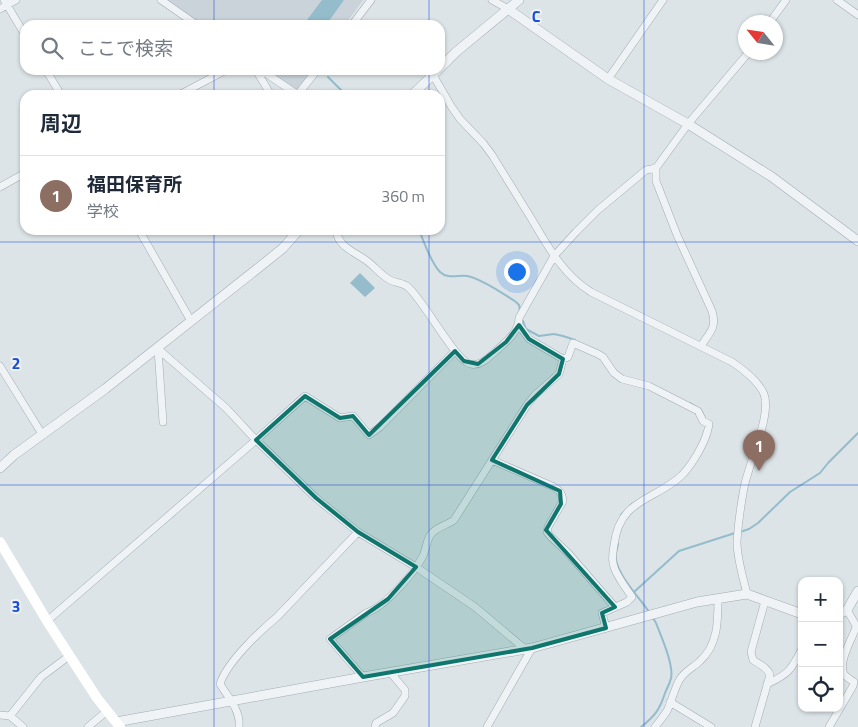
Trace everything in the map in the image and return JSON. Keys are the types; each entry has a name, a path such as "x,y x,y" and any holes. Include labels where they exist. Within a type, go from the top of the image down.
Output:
{"main road":[{"path":"0,542 47,621 97,698 118,725"}],"street":[{"path":"0,9 6,3 16,0"},
{"path":"161,0 190,20"},
{"path":"356,20 371,0"},
{"path":"492,0 508,9 608,80 688,124 772,177 858,241"},
{"path":"445,63 519,0"},
{"path":"608,80 663,0"},
{"path":"775,15 786,0"},
{"path":"837,0 858,15"},
{"path":"6,3 20,27"},
{"path":"701,346 713,327 715,320 677,235 656,181 656,168 688,124 741,60"},
{"path":"49,75 57,90"},
{"path":"188,90 217,75"},
{"path":"259,75 268,90"},
{"path":"268,75 291,90"},
{"path":"302,90 313,75"},
{"path":"417,90 433,75"},
{"path":"439,75 445,90"},
{"path":"445,91 451,106 492,155 554,256 574,279 583,287 701,346 744,370 764,394 766,405 762,430 747,476 737,541 738,556 746,594"},
{"path":"337,235 338,239 347,248 367,261 392,282 404,284 409,288 464,361 471,365 478,364 486,360 506,342 519,325 520,318 554,256 598,210 646,170 656,168"},
{"path":"0,187 20,177"},
{"path":"142,235 191,322"},
{"path":"0,468 14,455 106,389 191,322 283,248 295,235"},
{"path":"519,325 529,338 564,358"},
{"path":"363,677 330,639 388,599 416,568 426,548 429,535 436,529 454,520 527,405 535,395 559,374 564,358 568,357 573,343 598,354 622,379 649,386 698,411 703,421 709,424 706,437 687,470 672,484 630,509 623,516 615,535 612,560 614,568 632,597 627,602 602,613 606,628"},
{"path":"158,348 164,422"},
{"path":"158,348 226,408 316,498 358,532 475,607 529,649"},
{"path":"47,621 305,396 340,418 353,416 370,435 455,351"},
{"path":"0,366 42,434"},
{"path":"492,460 560,491 562,501 547,532 615,607"},
{"path":"239,727 238,714 220,684 222,678 241,652 266,626 278,617 358,532"},
{"path":"829,727 856,683 844,674 843,658 856,626 843,612 858,591"},
{"path":"118,725 231,701 529,649 697,602 746,594 798,613"},
{"path":"655,727 667,710 680,678 708,652 718,624 718,599"},
{"path":"756,727 770,675 769,672 753,660 751,652 765,601"},
{"path":"487,727 529,649"},
{"path":"23,727 3,716 41,677 70,656"},
{"path":"767,684 787,674 798,656"},
{"path":"375,727 376,723 393,713 405,696 404,690 390,672"},
{"path":"670,702 711,727"},
{"path":"88,727 107,711"}],"highlighted area":[{"path":"519,325 529,339 563,359 559,374 527,405 492,460 560,491 561,504 546,530 615,607 602,613 606,628 532,648 363,677 330,639 388,599 416,567 358,532 316,498 256,440 305,396 340,418 353,416 369,435 455,351 464,361 478,364 506,342"}],"shaded area":[{"path":"166,0 363,0 349,20 195,20"},
{"path":"272,75 308,75 298,89 293,90"}],"water":[{"path":"322,0 344,0 330,20 307,20"},
{"path":"360,273 375,288 365,297 350,283"}],"waterway":[{"path":"328,77 341,90"},
{"path":"421,235 431,258 440,272 449,276 472,277 485,283 516,302 519,305 520,311"},
{"path":"523,321 526,329 539,336 554,334 575,340"},
{"path":"690,403 701,410 706,421"},
{"path":"740,532 758,523 790,492 820,473 858,433"},
{"path":"621,517 632,504"},
{"path":"634,592 679,551 735,533"},
{"path":"618,544 616,560 621,573 649,612"},
{"path":"641,727 659,708 671,678 669,658 653,618"}],"place":[{"name":"福田保育所","path":"759,471"}]}
